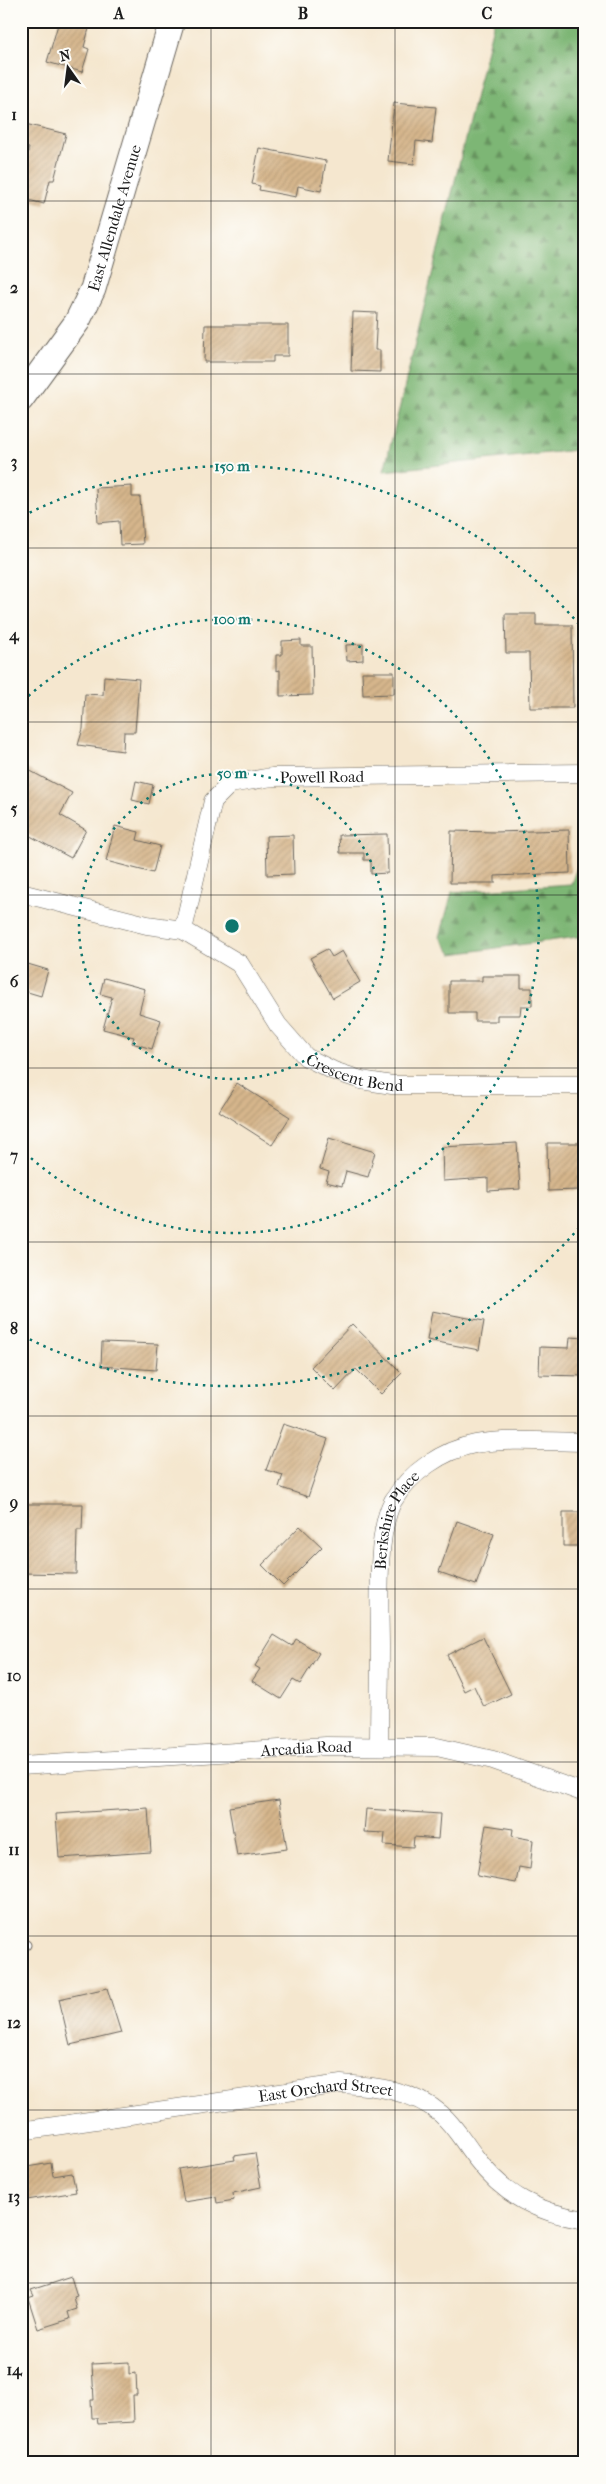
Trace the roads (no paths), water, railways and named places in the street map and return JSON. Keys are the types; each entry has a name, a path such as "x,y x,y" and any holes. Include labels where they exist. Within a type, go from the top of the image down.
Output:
{"main road":[{"name":"East Allendale Avenue","path":"21,399 77,322 92,290 172,21"}],"street":[{"name":"Powell Road","path":"183,930 213,801 230,784 272,777 585,773"},
{"path":"21,894 147,925 183,930"},
{"name":"Crescent Bend","path":"183,930 240,964 278,1025 306,1057 334,1071 361,1080 392,1085 585,1085"},
{"name":"Berkshire Place","path":"379,1746 382,1559 384,1526 393,1502 408,1482 429,1463 468,1446 498,1442 585,1442"},
{"name":"Arcadia Road","path":"21,1766 326,1746 437,1747 483,1758 585,1793"},
{"name":"East Orchard Street","path":"21,2131 341,2084 379,2086 410,2096 440,2113 461,2135 475,2158 498,2185 520,2200 547,2212 585,2220"}]}
